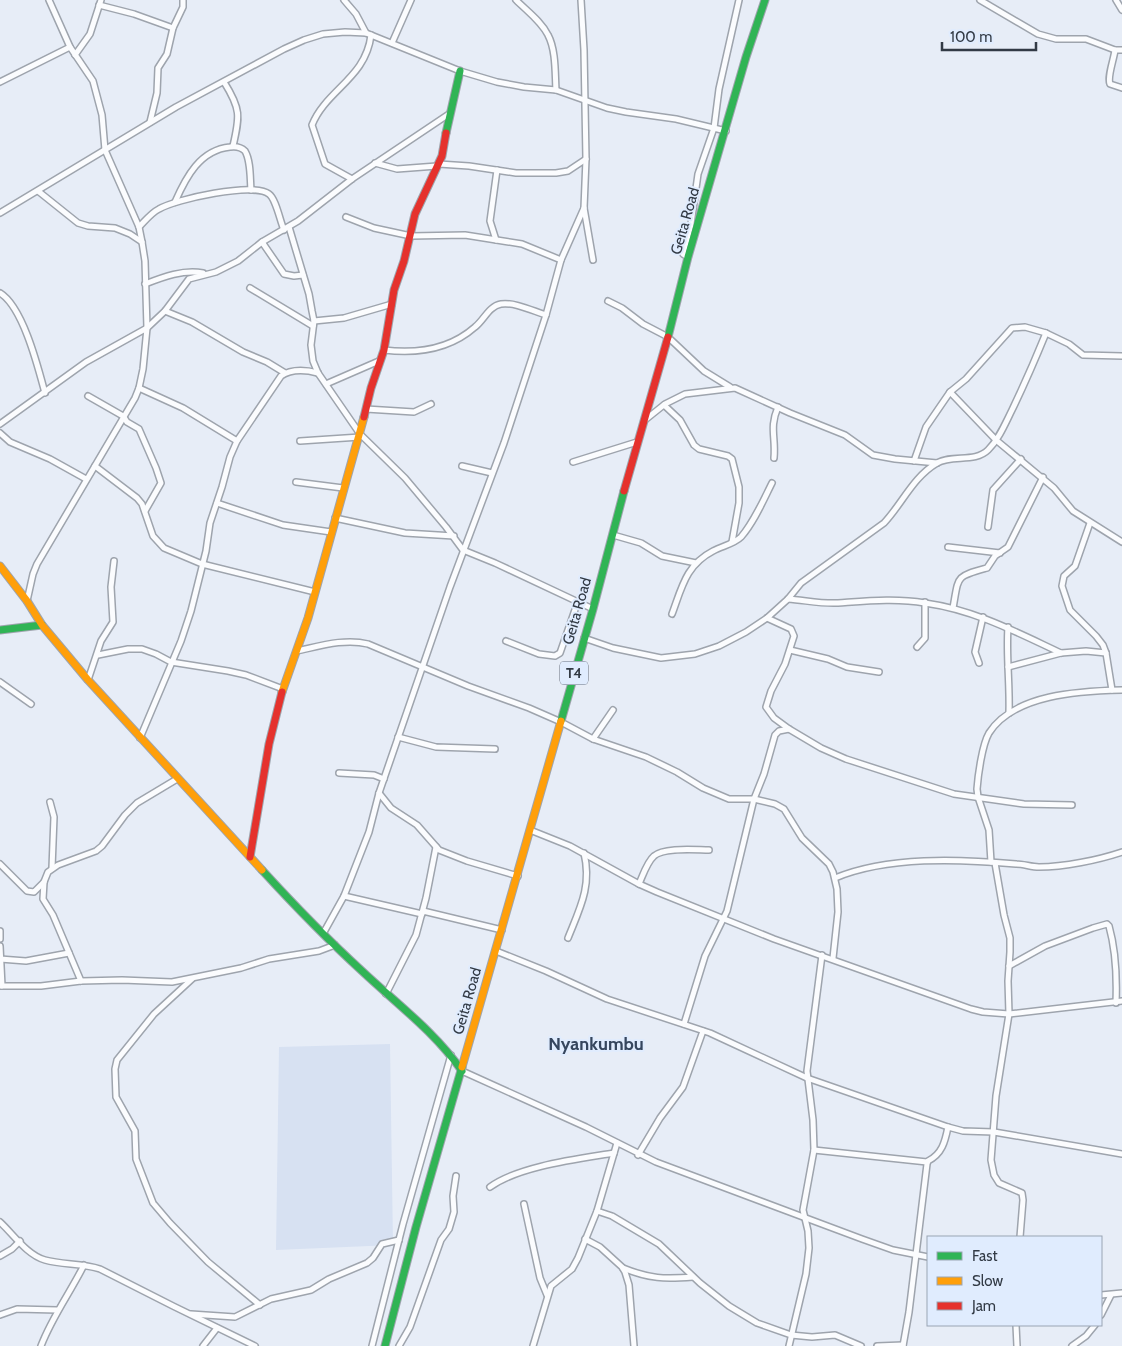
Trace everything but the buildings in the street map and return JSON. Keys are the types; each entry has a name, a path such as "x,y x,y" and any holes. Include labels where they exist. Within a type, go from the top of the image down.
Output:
{"main road":[{"name":"Geita Road","path":"385,1346 418,1218 462,1071 593,609 642,422 668,337 688,257 746,58 765,0"},
{"path":"250,857 269,744 283,689 315,592 343,488 360,436 379,361 384,350 396,282 404,261 419,202 443,151 449,114 460,70"},
{"path":"0,566 27,601 42,625 88,680 177,779 275,884 386,994 451,1055 462,1071"},
{"path":"0,630 42,625"}],"street":[{"path":"27,601 37,564 139,388 147,328 144,284 145,261 139,227 105,150 104,130 93,81 70,47 49,0"},
{"path":"150,122 155,104 158,68 167,54 173,28 182,11 183,0"},
{"path":"344,0 369,34 370,44 363,62 321,110 312,125 325,164 352,179"},
{"path":"392,43 411,0"},
{"path":"516,0 543,27 549,36 552,47 556,90"},
{"path":"581,0 586,159 584,208 593,260"},
{"path":"688,257 683,254 698,174 703,154 714,128 715,109 739,0"},
{"path":"980,0 1038,34 1056,39 1086,38 1115,50 1122,50"},
{"path":"1116,0 1122,10"},
{"path":"75,55 90,34 100,3 173,28"},
{"path":"0,213 150,122 284,49 323,34 345,32 369,34 460,70 509,84 556,90 626,112 676,119 726,131"},
{"path":"0,82 70,47"},
{"path":"1115,50 1113,66 1108,81 1122,88"},
{"path":"224,82 238,110 238,121 233,146"},
{"path":"0,424 100,353 147,328 165,311 189,278 216,272 228,267 262,242 286,228 374,163 449,114"},
{"path":"175,202 188,176 200,160 217,150 233,146 243,150 247,157 251,190"},
{"path":"374,163 396,169 438,165 533,174 568,172 586,159"},
{"path":"496,240 490,221 497,170"},
{"path":"139,227 159,209 175,202 212,193 251,190 269,194 274,200 286,228 309,294 314,324 311,345 313,361 318,373 360,436 405,478 454,536 463,550 593,609"},
{"path":"38,191 78,223 88,226 115,228 130,234 142,242"},
{"path":"324,932 344,896 369,832 379,793 398,737 463,550 492,474 546,315 560,260 584,208"},
{"path":"346,217 374,228 411,236 465,235 522,244 560,260"},
{"path":"262,242 284,274 303,275"},
{"path":"144,284 178,274 198,272 206,274"},
{"path":"250,288 314,324 344,318 392,304"},
{"path":"0,293 10,303 25,331 46,392"},
{"path":"608,301 622,308 643,324 668,337 704,371 730,387 845,436 873,455 937,463 983,454 996,440 1030,373 1046,333"},
{"path":"384,350 412,352 442,346 470,331 493,307 499,304 523,308 546,315"},
{"path":"165,311 192,322 243,352 267,362 285,373"},
{"path":"914,461 926,427 950,392 974,371 1012,328 1025,327 1046,333 1069,344 1083,355 1122,356"},
{"path":"326,384 379,361"},
{"path":"140,738 191,611 210,524 230,457 237,441 265,397 278,379 285,373 301,371 318,373"},
{"path":"642,422 664,405 685,394 730,387"},
{"path":"139,388 183,408 237,441"},
{"path":"950,392 996,440 1043,477 1073,511 1122,542"},
{"path":"88,396 124,416 127,422 136,427 143,436 160,481 160,486 145,511"},
{"path":"366,409 414,412 432,404"},
{"path":"664,405 680,420 694,445 705,451 728,456 732,460 739,487 737,518 732,542"},
{"path":"774,458 775,443 772,424 778,408"},
{"path":"0,433 10,442 50,459 86,479"},
{"path":"300,441 360,436"},
{"path":"573,462 637,442"},
{"path":"988,526 994,490 1021,459"},
{"path":"584,638 613,648 650,657 678,657 705,652 719,646 746,632 767,618 788,599 801,583 884,523 894,513 917,480 937,463"},
{"path":"95,466 137,498 142,504 154,536 159,544 169,550 202,564 315,592"},
{"path":"462,466 492,474"},
{"path":"953,608 960,579 963,575 987,568 995,556 1008,547 1043,477"},
{"path":"296,482 343,488"},
{"path":"672,614 687,574 696,563 708,554 738,539 746,530 772,483"},
{"path":"217,503 283,525 331,532"},
{"path":"335,518 405,533 454,536"},
{"path":"1090,523 1075,566 1064,576 1062,586 1070,610 1096,636 1106,653 1112,690"},
{"path":"613,535 641,543 662,556 696,563"},
{"path":"948,547 1000,553"},
{"path":"88,680 104,636 113,622 111,587 114,561"},
{"path":"788,599 836,603 864,600 925,602 953,608 1008,627 1061,653"},
{"path":"506,641 539,654 555,656 560,653 578,601"},
{"path":"917,647 925,638 925,602"},
{"path":"767,618 791,629 794,636 790,650 770,691 766,707 774,718 806,741 846,759 954,794 1024,804 1072,805"},
{"path":"979,663 975,652 983,618"},
{"path":"1008,627 1010,713"},
{"path":"297,651 346,641 358,641 561,722 594,738 646,757 677,772 702,788 730,798 754,799 775,804 784,809 802,838 829,864 835,878 838,912 833,958"},
{"path":"98,655 128,649 142,649 171,662 228,671 283,689"},
{"path":"790,650 828,659 847,667 879,672"},
{"path":"1008,667 1061,653 1086,651 1106,653"},
{"path":"0,683 30,704"},
{"path":"1020,1236 1022,1196 1020,1191 1002,1185 994,1175 990,1149 994,1132 996,1096 1008,1014 1010,938 993,862 989,830 978,797 978,776 988,734 1010,713 1026,705 1059,695 1076,692 1122,690"},
{"path":"594,738 614,710"},
{"path":"684,1024 705,956 724,918 734,886 754,799 764,774 775,734 789,729"},
{"path":"398,737 436,747 495,748"},
{"path":"339,773 374,775 384,779"},
{"path":"81,981 53,915 43,899 44,882 48,872 52,868 96,851 137,803 177,779"},
{"path":"379,793 391,808 416,825 436,847 456,858 518,876"},
{"path":"50,802 54,817 52,868"},
{"path":"530,830 584,853 639,884 774,938 971,1009 1008,1014 1122,1001"},
{"path":"386,994 412,943 422,912 436,847"},
{"path":"639,884 650,860 656,854 672,851 709,850"},
{"path":"835,878 857,869 917,862 993,862 1038,867 1085,861 1122,852"},
{"path":"568,938 585,894 587,869 584,853"},
{"path":"0,864 27,891 34,892 44,882"},
{"path":"344,896 502,930"},
{"path":"1009,966 1045,946 1107,924 1110,926 1116,961 1116,1003"},
{"path":"0,930 0,939"},
{"path":"0,946 1,986 40,986 81,981 132,980 172,982 240,968 269,959 319,951 336,945"},
{"path":"496,950 607,999 703,1031 807,1078 948,1127 963,1131 994,1132 1122,1154"},
{"path":"0,959 26,961 69,953"},
{"path":"789,1346 806,1270 809,1236 804,1203 814,1150 813,1120 807,1078 807,1058 822,955"},
{"path":"192,979 154,1014 117,1060 115,1069 116,1097 135,1131 136,1158 145,1184 158,1210 208,1262 260,1305"},
{"path":"638,1155 660,1118 683,1087 703,1031"},
{"path":"372,1346 399,1240 451,1055"},
{"path":"462,1071 586,1127 638,1155 862,1240 927,1257"},
{"path":"814,1150 927,1162 936,1156 942,1148 948,1127"},
{"path":"533,1346 551,1286 567,1274 575,1264 586,1239 597,1211 617,1143"},
{"path":"490,1187 501,1179 518,1173 614,1153"},
{"path":"877,1346 903,1346 927,1162"},
{"path":"400,1346 410,1327 441,1240 449,1228 454,1212 453,1196 456,1176"},
{"path":"524,1204 540,1278 547,1296"},
{"path":"597,1211 612,1216 660,1244 693,1277 729,1306 757,1323 791,1335 812,1337 831,1335 861,1346"},
{"path":"0,1222 28,1250 44,1260 100,1269 255,1346"},
{"path":"586,1239 600,1247 622,1267 640,1275 654,1278 693,1277"},
{"path":"189,1314 235,1317 278,1297 319,1286 329,1279 367,1263 373,1258 382,1244 399,1240"},
{"path":"0,1256 12,1249 20,1241"},
{"path":"41,1346 57,1310 84,1265"},
{"path":"622,1267 629,1285 634,1346"},
{"path":"1102,1296 1122,1293"},
{"path":"1102,1313 1111,1295"},
{"path":"0,1315 17,1309 57,1310"},
{"path":"1016,1326 1016,1346"},
{"path":"1072,1346 1086,1336 1094,1326"},
{"path":"202,1346 217,1328"}],"shaded area":[{"path":"390,1044 393,1245 276,1250 279,1047"}],"traffic: fast":[{"path":"668,337 688,257 746,57 765,0"},
{"path":"446,133 460,71"},
{"path":"561,721 624,491"},
{"path":"0,630 42,625"},
{"path":"262,870 336,947 440,1043 462,1071"},
{"path":"385,1346 416,1227 462,1067"}],"traffic: slow":[{"path":"282,692 308,618 364,417"},
{"path":"0,566 27,601 42,625 88,680 262,870"},
{"path":"462,1067 561,721"}],"traffic: jam":[{"path":"364,417 371,388 384,350 394,290 404,261 415,214 442,156 446,133"},
{"path":"624,491 668,337"},
{"path":"250,857 269,744 282,692"}],"district":[{"name":"Nyankumbu","path":"596,1044"}]}
